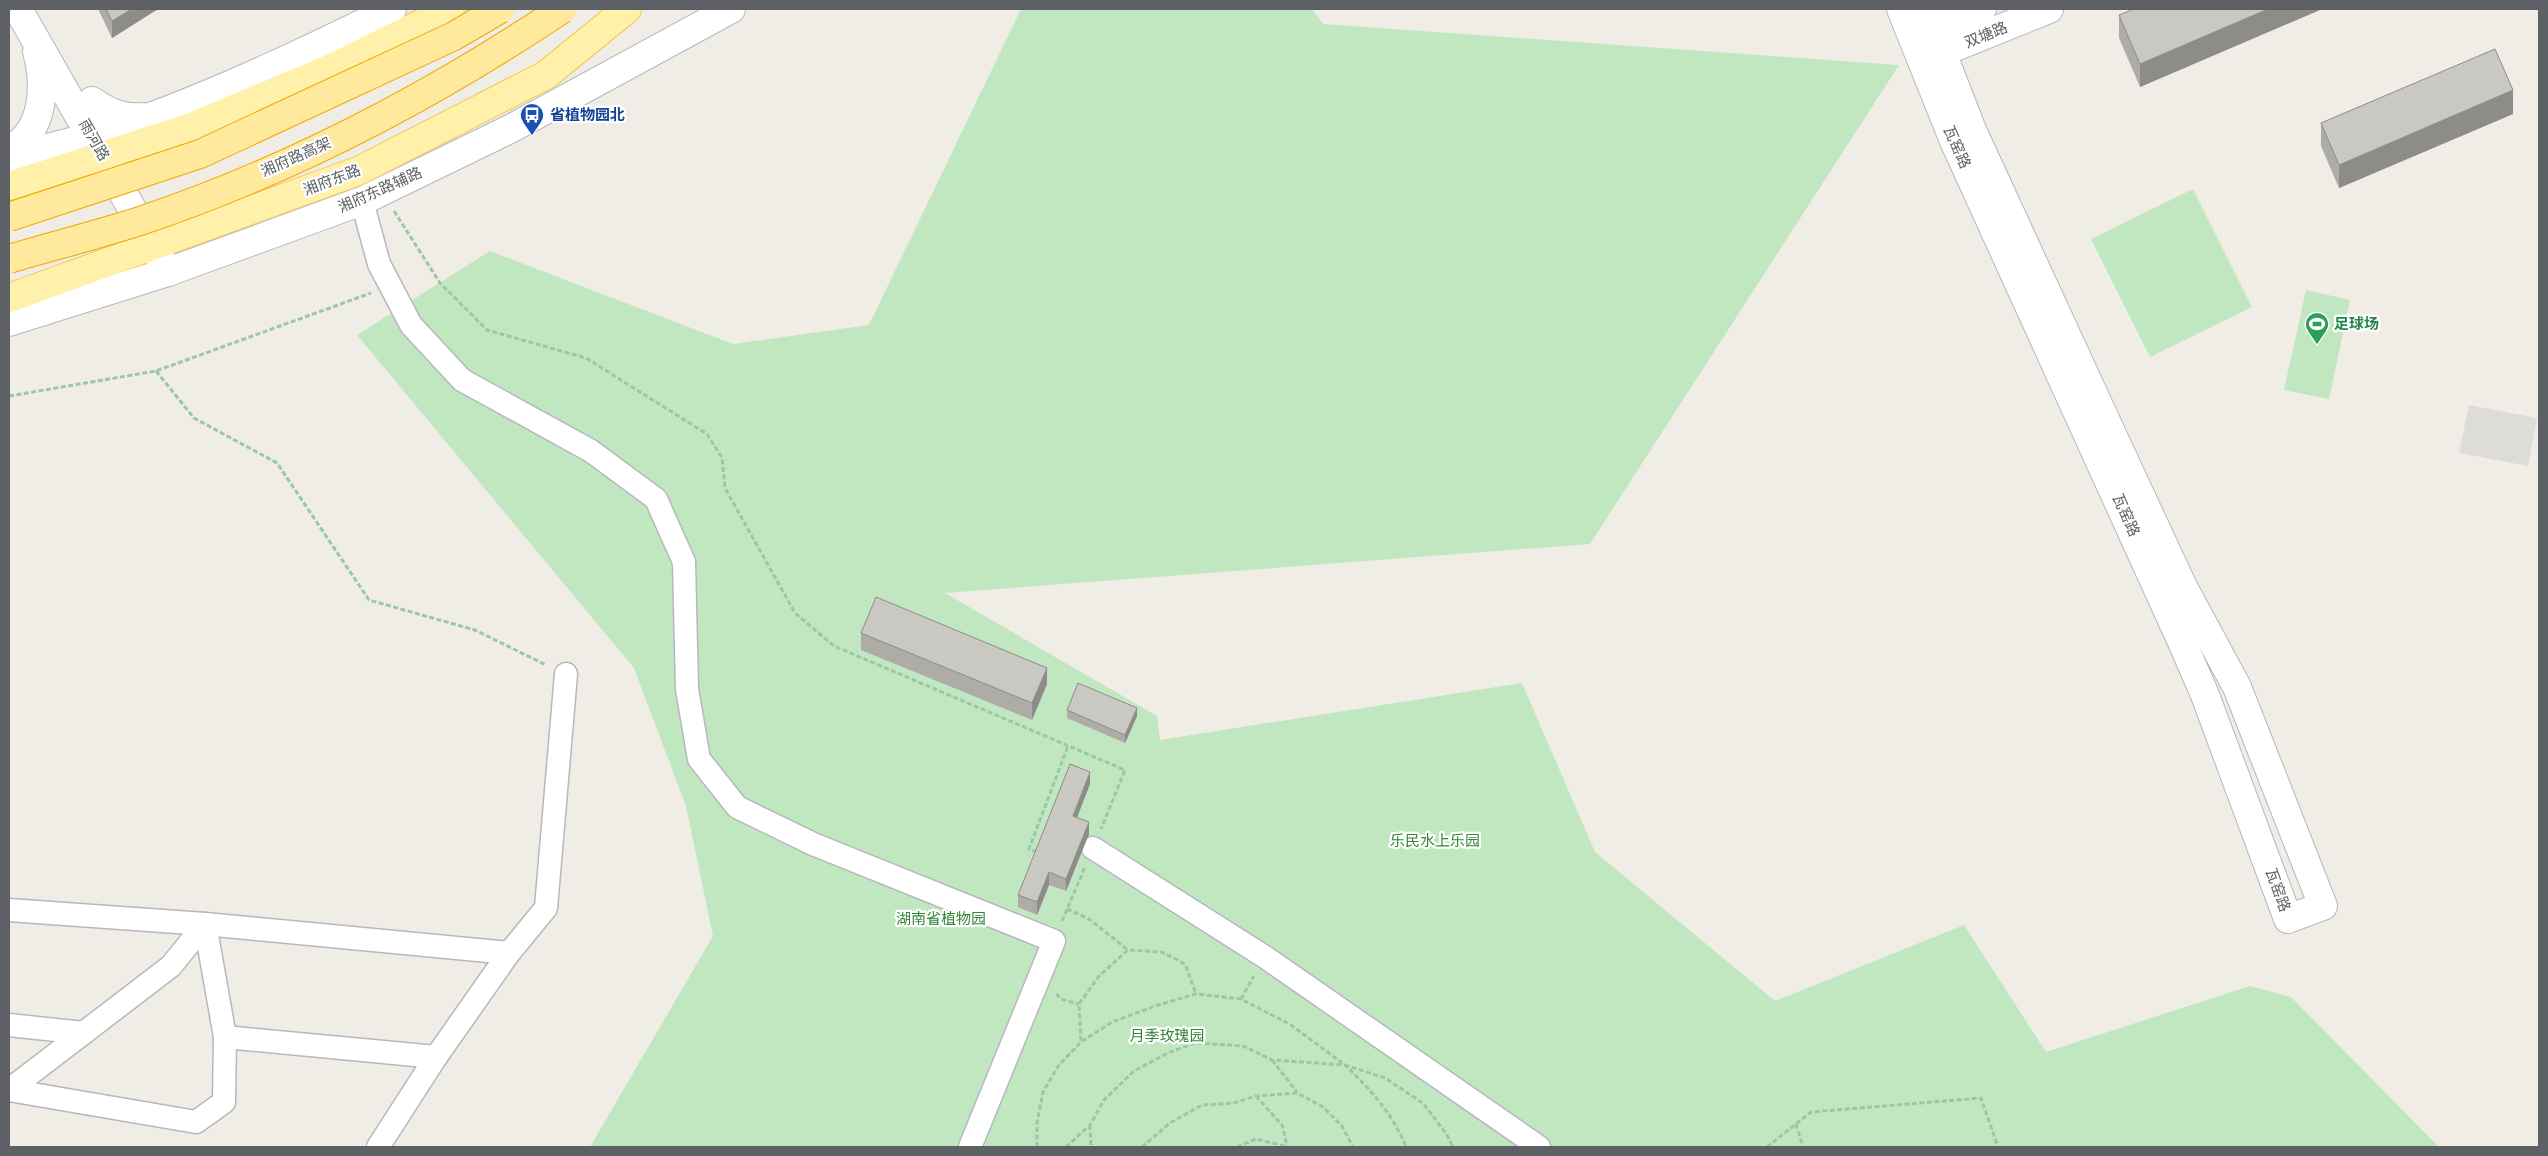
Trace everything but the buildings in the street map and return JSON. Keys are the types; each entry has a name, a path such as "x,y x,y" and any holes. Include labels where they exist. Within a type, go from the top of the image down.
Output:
{"highway":[{"path":"9,218 200,154 454,36 500,9"},
{"name":"湘府路高架","path":"9,259 140,220 242,182 346,135 512,42 562,9"}],"main road":[{"path":"9,186 106,144 152,116 229,85 392,9"},
{"path":"9,158 106,144 191,127 334,67 451,9"},
{"name":"湘府东路","path":"9,298 358,171 546,75 627,9"},
{"name":"湘府东路辅路","path":"9,322 177,269 372,196 512,128 731,9"},
{"name":"瓦窑路","path":"1901,9 1927,37 1972,130 2183,587 2237,687 2323,906 2288,919 2205,695 2166,602 1954,141 1927,37"},
{"name":"双塘路","path":"1927,37 1982,9"},
{"name":"双塘路","path":"1927,37 2049,9"},
{"path":"9,150 24,139 33,127 40,107 41,72 29,15"},
{"name":"雨河路","path":"29,15 106,144 177,269"},
{"name":"雨河路","path":"29,15 92,101 106,144"},
{"path":"92,101 111,113 124,117 152,116"}],"street":[{"path":"372,196 379,264 411,325 462,380 591,451 656,499 684,562 687,689 699,759 737,807 813,844 1054,941 970,1147"},
{"path":"378,1147 436,1057 509,953 546,908 566,674"},
{"path":"1093,848 1265,957 1539,1147"},
{"path":"9,910 205,924 509,953"},
{"path":"9,1090 171,966 205,924"},
{"path":"9,1090 196,1122 224,1102 225,1037 205,924"},
{"path":"9,1024 84,1033"},
{"path":"225,1037 436,1057"}],"path":[{"path":"372,196 440,283 487,330 586,358 706,434 722,458 724,488 795,613 834,646 1125,770 1054,941"},
{"path":"9,396 156,372 390,286"},
{"path":"156,372 194,418 278,463 369,600 475,630 566,674"},
{"path":"1038,852 1028,849 1068,746"},
{"path":"1074,866 1084,870"},
{"path":"1067,909 1089,919 1128,950 1162,952 1185,964 1196,994"},
{"path":"1081,1042 1079,1004 1099,976 1128,950"},
{"path":"1241,999 1265,957"},
{"path":"1037,1147 1037,1123 1043,1092 1059,1065 1081,1042 1112,1022 1158,1005 1196,994 1241,999 1291,1025 1345,1065 1373,1092 1398,1128 1406,1147"},
{"path":"1066,1147 1090,1125 1104,1100 1134,1072 1168,1053 1195,1043 1243,1046 1272,1060 1345,1065 1385,1078 1422,1103 1447,1134 1453,1147"},
{"path":"1272,1060 1297,1093 1324,1107 1342,1126 1353,1147"},
{"path":"1142,1147 1170,1123 1202,1105 1234,1103 1256,1096 1297,1093"},
{"path":"1237,1147 1256,1139 1288,1146 1282,1125 1256,1096"},
{"path":"1767,1147 1811,1112 1981,1098 1998,1147"},
{"path":"1796,1124 1803,1147"},
{"path":"1090,1125 1091,1147"}],"shaded area":[{"path":"2469,405 2537,418 2528,466 2459,453"}],"green space":[{"path":"1021,9 1312,9 1323,24 1899,65 1590,544 945,593 1157,716 1160,740 1522,683 1595,852 1775,1001 1964,925 2046,1052 2250,986 2291,997 2439,1147 590,1147 713,936 686,806 634,668 357,335 490,251 733,344 869,325"},
{"path":"2193,189 2252,307 2150,357 2091,239"},
{"name":"足球场","path":"2306,290 2350,300 2329,399 2284,390"}],"place":[{"name":"省植物园北","path":"532,136"},
{"name":"足球场","path":"2317,345"}],"park label":[{"name":"乐民水上乐园","path":"1435,841"},
{"name":"湖南省植物园","path":"941,919"},
{"name":"月季玫瑰园","path":"1167,1036"}]}
